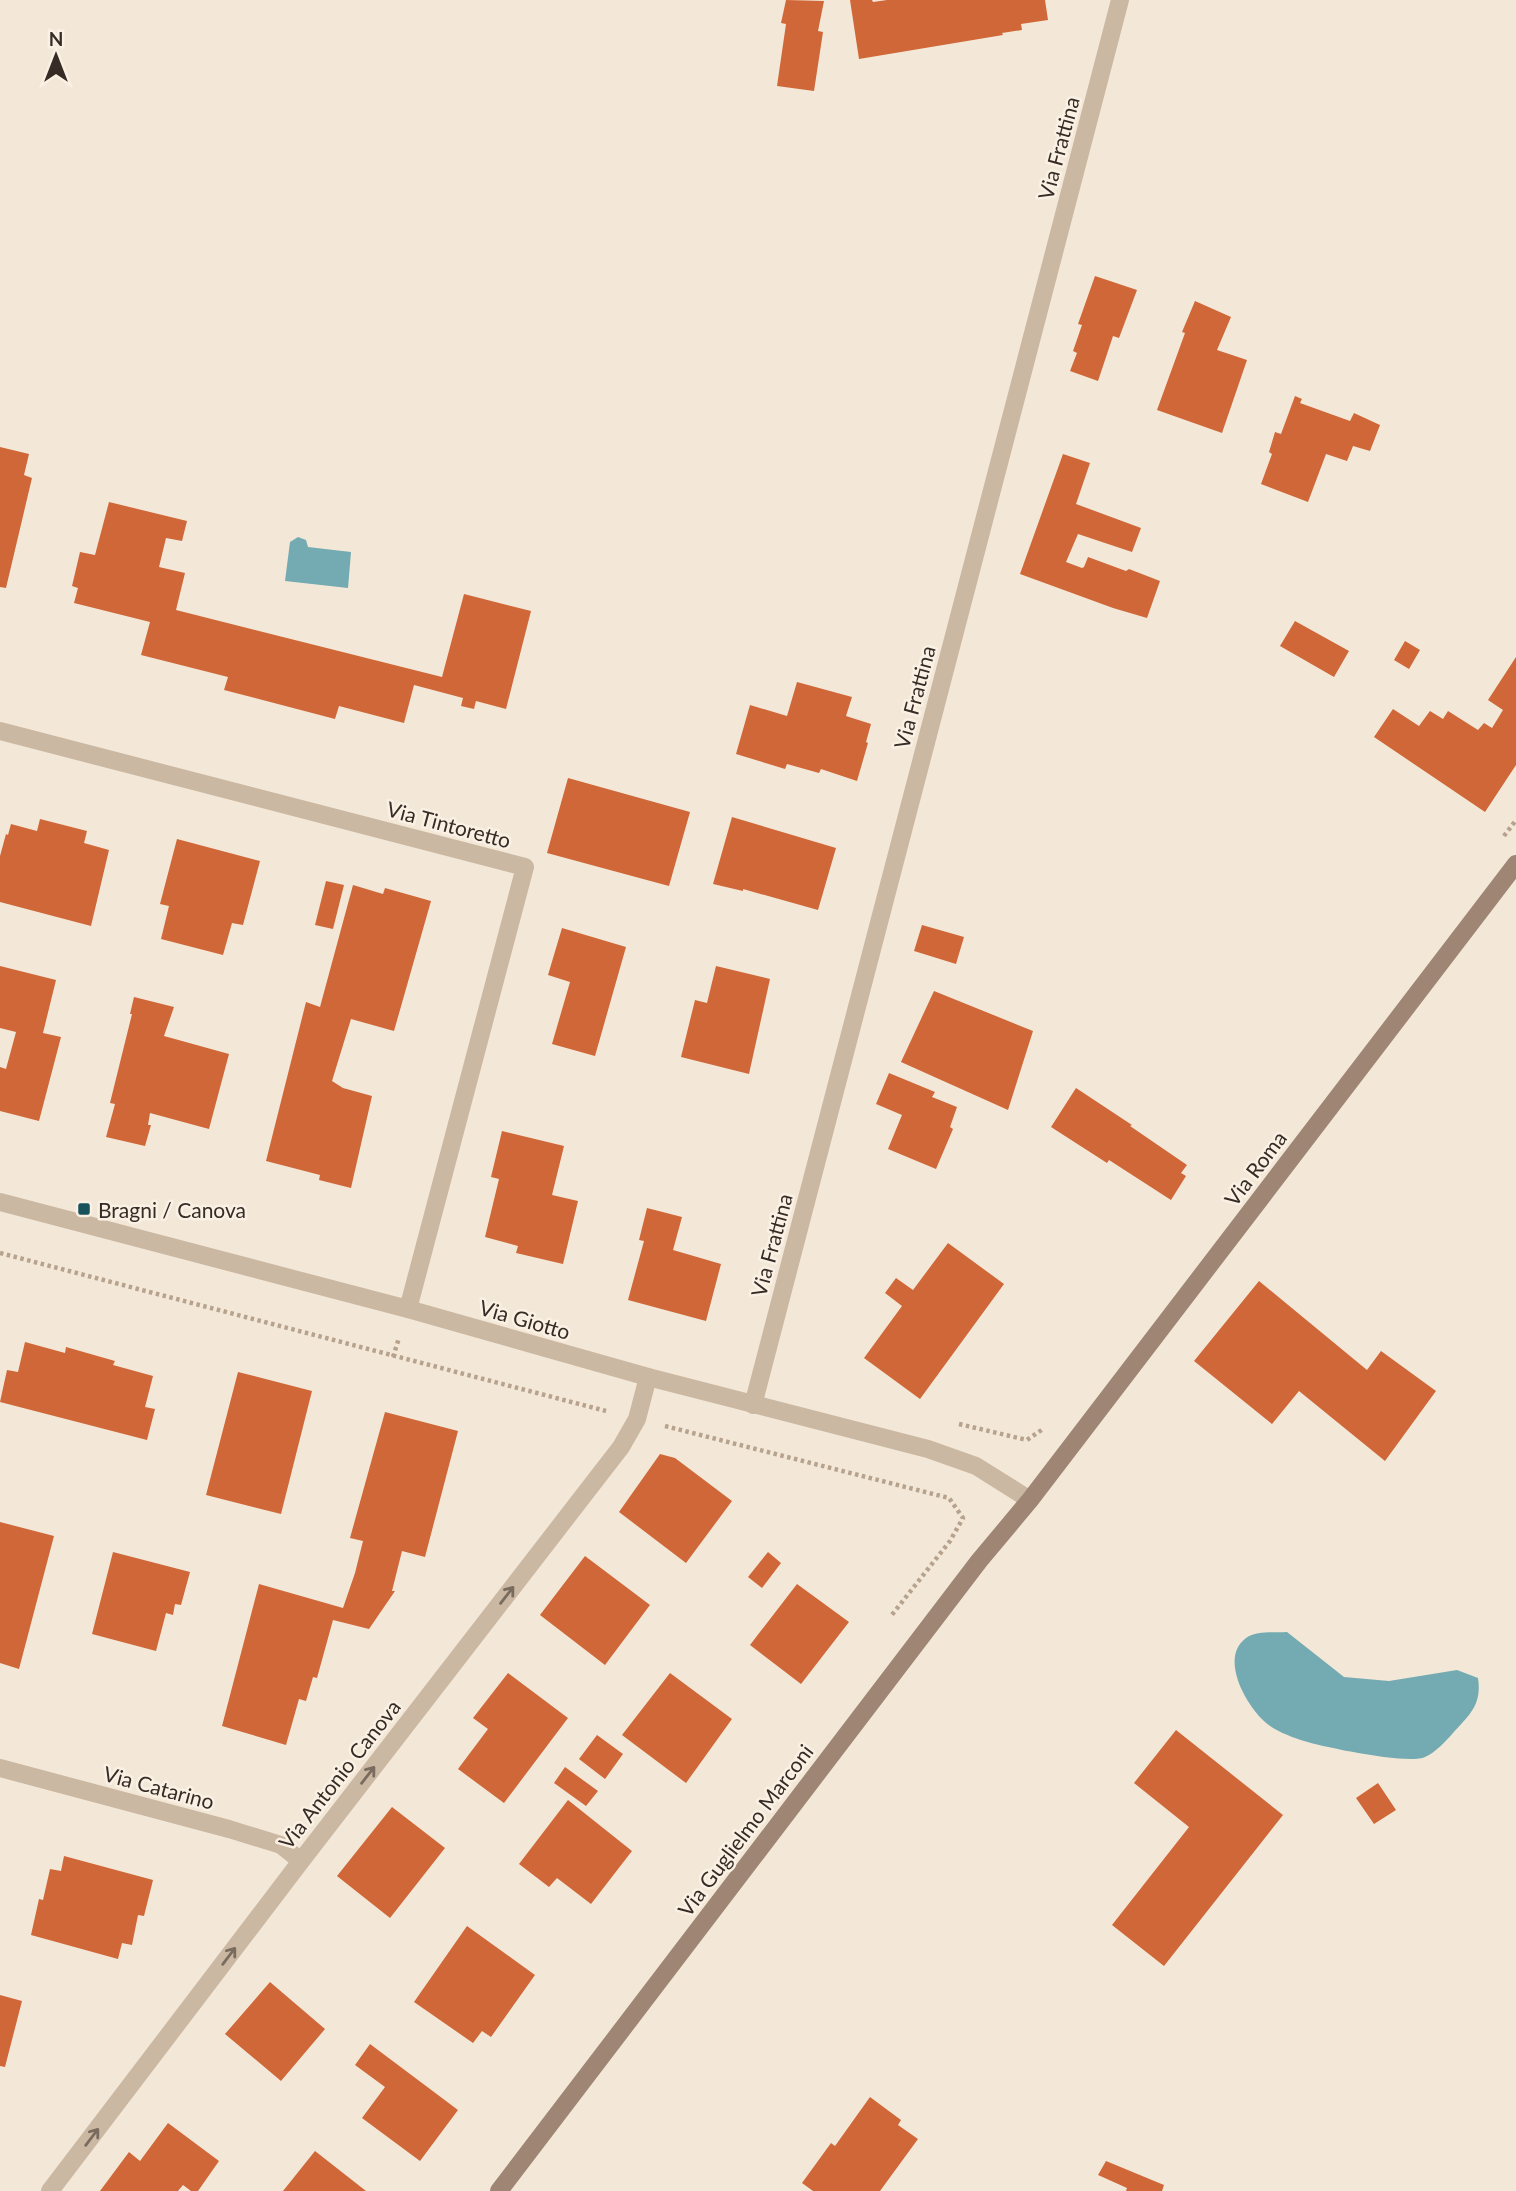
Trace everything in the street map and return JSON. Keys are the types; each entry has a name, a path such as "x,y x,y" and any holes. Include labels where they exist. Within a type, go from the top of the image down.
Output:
{"main road":[{"name":"Via Roma","path":"1030,1500 1516,864"},
{"name":"Via Guglielmo Marconi","path":"499,2191 979,1561 1030,1500"}],"street":[{"name":"Via Frattina","path":"753,1405 1120,0"},
{"name":"Via Tintoretto","path":"0,731 524,867 408,1309"},
{"name":"Via Giotto","path":"0,1202 408,1309 753,1405 928,1449 976,1466 1030,1500"},
{"name":"Via Antonio Canova","path":"50,2191 621,1447 637,1419 648,1377"},
{"name":"Via Catarino","path":"0,1768 281,1845 301,1861"}],"path":[{"path":"0,1253 597,1408"},
{"path":"946,1421 1018,1438"},
{"path":"672,1427 949,1498 963,1518 950,1541 891,1616"}],"water":[{"path":"298,537 306,540 308,547 351,552 348,588 285,581 290,542"},
{"path":"1287,1632 1344,1677 1389,1681 1457,1670 1478,1678 1476,1702 1469,1714 1440,1746 1425,1757 1416,1759 1366,1754 1294,1738 1265,1722 1250,1705 1235,1669 1238,1647 1250,1635"}],"building":[{"path":"786,0 824,1 818,31 823,32 814,91 777,86 786,24 781,23"},
{"path":"850,0 1045,0 1048,20 1021,24 1022,30 1002,33 1003,35 859,59"},
{"path":"1095,276 1137,290 1119,338 1113,336 1098,381 1070,371 1077,353 1073,351 1082,325 1078,324"},
{"path":"1195,301 1231,317 1217,350 1247,360 1222,433 1157,410"},
{"path":"1295,396 1302,399 1300,403 1350,421 1354,413 1380,425 1370,451 1353,446 1347,461 1326,454 1308,502 1261,484 1272,454 1269,452 1275,432 1281,434"},
{"path":"0,447 29,454 24,475 32,478 6,588 0,587"},
{"path":"1063,454 1090,463 1076,504 1141,528 1132,552 1078,534 1066,562 1082,568 1088,557 1160,581 1147,618 1020,574"},
{"path":"109,502 187,521 182,541 166,538 159,567 185,573 176,610 442,677 464,594 531,611 506,709 476,701 474,709 461,706 463,698 414,685 404,723 339,706 335,719 224,690 228,677 141,655 150,622 74,603 78,588 72,586 80,552 95,555"},
{"path":"1295,621 1349,651 1334,677 1280,646"},
{"path":"1405,641 1420,650 1409,669 1394,660"},
{"path":"1516,657 1516,765 1485,812 1374,737 1393,709 1419,726 1430,711 1443,719 1448,711 1478,730 1484,723 1492,728 1503,710 1488,700"},
{"path":"797,682 852,697 846,716 871,724 857,781 821,769 819,773 787,764 785,769 736,754 750,705 787,716"},
{"path":"568,778 690,812 669,886 547,853"},
{"path":"732,817 836,848 818,910 743,889 713,884"},
{"path":"40,819 87,831 84,843 109,850 91,926 0,902 0,856 6,834 8,835 11,824 37,831"},
{"path":"177,839 260,861 243,925 232,923 223,955 161,939 169,906 160,904"},
{"path":"326,881 344,885 333,929 315,925"},
{"path":"353,885 383,894 385,888 431,901 394,1031 351,1019 332,1081 343,1088 372,1096 351,1188 319,1180 320,1175 266,1161 306,1002 320,1007"},
{"path":"922,925 964,937 956,964 914,951"},
{"path":"562,928 626,947 595,1056 552,1044 570,982 548,975"},
{"path":"0,966 56,980 43,1033 61,1037 39,1121 0,1111 0,1067 6,1069 16,1032 0,1028"},
{"path":"716,966 770,979 749,1074 681,1057 695,1000 707,1003"},
{"path":"934,991 1033,1031 1008,1110 901,1062"},
{"path":"134,997 174,1007 164,1036 229,1054 209,1129 150,1113 148,1125 151,1125 145,1146 106,1137 115,1104 110,1103"},
{"path":"889,1073 935,1092 932,1097 957,1107 950,1127 953,1129 936,1169 888,1149 902,1115 876,1104"},
{"path":"1076,1088 1187,1165 1181,1173 1186,1176 1171,1200 1051,1127"},
{"path":"502,1131 564,1146 552,1195 578,1201 563,1264 516,1253 518,1246 485,1237 499,1179 491,1177"},
{"path":"647,1208 682,1217 673,1250 721,1264 706,1321 628,1300 644,1241 639,1240"},
{"path":"948,1243 1004,1284 920,1399 864,1358 902,1306 885,1293 896,1278 913,1290"},
{"path":"1259,1281 1367,1370 1381,1351 1436,1391 1385,1461 1299,1391 1272,1424 1194,1361"},
{"path":"25,1342 65,1353 66,1347 115,1361 113,1365 153,1376 145,1407 155,1409 147,1440 0,1402 7,1370 18,1372"},
{"path":"238,1372 312,1391 281,1514 206,1495"},
{"path":"385,1412 458,1431 425,1557 402,1551 392,1591 395,1591 369,1629 333,1620 317,1678 313,1677 306,1701 299,1699 286,1745 222,1726 259,1584 343,1608 363,1541 350,1538"},
{"path":"660,1454 675,1458 732,1501 686,1563 619,1512"},
{"path":"0,1522 54,1536 19,1669 0,1663"},
{"path":"113,1552 190,1572 181,1605 175,1604 173,1615 166,1613 156,1651 92,1634"},
{"path":"768,1552 781,1563 762,1588 748,1577"},
{"path":"585,1556 650,1605 605,1665 540,1615"},
{"path":"797,1584 849,1622 801,1684 750,1645"},
{"path":"508,1673 568,1718 504,1803 458,1769 488,1729 473,1718"},
{"path":"670,1673 732,1719 686,1783 622,1735"},
{"path":"1176,1730 1283,1815 1164,1966 1112,1925 1189,1827 1134,1783"},
{"path":"597,1735 623,1754 605,1779 579,1759"},
{"path":"565,1767 598,1791 586,1806 554,1783"},
{"path":"1378,1783 1396,1810 1374,1824 1356,1798"},
{"path":"568,1800 632,1851 591,1904 557,1878 549,1887 519,1864"},
{"path":"392,1807 445,1848 390,1918 337,1876"},
{"path":"64,1856 153,1880 144,1916 138,1915 132,1945 122,1943 118,1959 31,1935 39,1899 43,1900 50,1869 61,1871"},
{"path":"467,1926 535,1975 491,2037 482,2031 473,2043 414,2002"},
{"path":"270,1982 325,2029 281,2081 225,2034"},
{"path":"0,1995 22,2001 5,2067 0,2066"},
{"path":"370,2044 458,2110 420,2161 362,2118 385,2087 355,2065"},
{"path":"870,2097 901,2120 898,2125 918,2139 880,2191 813,2191 802,2183 831,2143 835,2146"},
{"path":"168,2123 219,2161 198,2191 191,2191 183,2185 178,2191 100,2191 129,2152 140,2161"},
{"path":"315,2151 366,2191 283,2191"},
{"path":"1106,2161 1164,2185 1162,2191 1126,2191 1127,2188 1098,2175"}],"place":[{"name":"Bragni / Canova","path":"84,1209"}]}
